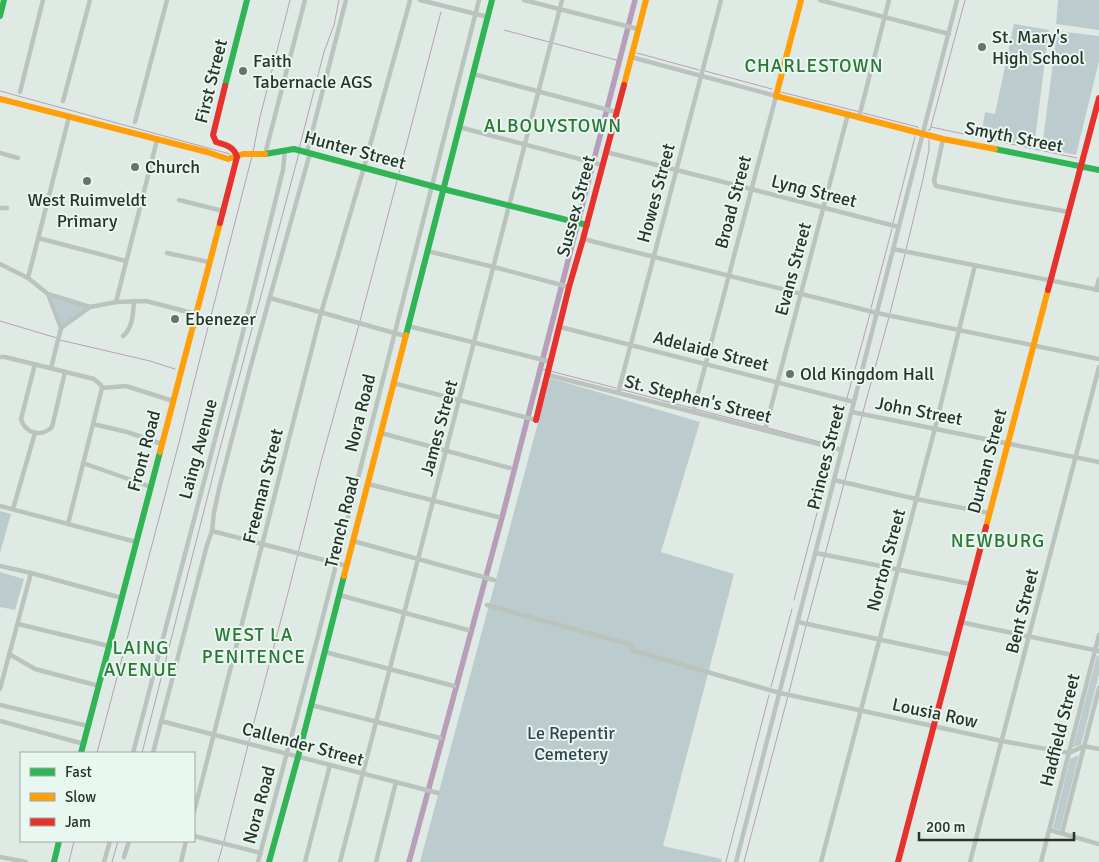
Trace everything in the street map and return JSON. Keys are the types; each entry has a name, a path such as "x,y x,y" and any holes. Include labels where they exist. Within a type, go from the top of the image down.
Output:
{"street":[{"path":"0,16 4,0"},
{"path":"20,92 43,0"},
{"path":"63,101 90,0"},
{"path":"135,122 167,0"},
{"name":"First Street","path":"237,157 237,152 234,149 216,142 213,135 247,0"},
{"path":"265,154 305,0"},
{"path":"153,752 212,531 220,485 270,298 303,151 346,0"},
{"name":"Freeman Street","path":"195,808 320,313 364,167 410,0"},
{"path":"420,0 441,2 488,17"},
{"name":"Nora Road","path":"258,862 318,636 479,0"},
{"name":"Trench Road","path":"269,862 298,757 492,0"},
{"path":"524,0 636,28"},
{"name":"James Street","path":"340,862 562,0"},
{"name":"Sussex Street","path":"536,420 583,239 584,224 600,164 606,152 614,112 631,57 636,28 646,0"},
{"name":"Howes Street","path":"618,392 721,0"},
{"name":"Broad Street","path":"693,412 801,0"},
{"path":"820,0 949,34"},
{"path":"859,117 889,0"},
{"name":"Princes Street","path":"736,862 837,480 842,450 854,402 957,0"},
{"path":"631,57 776,96"},
{"path":"473,74 614,112"},
{"name":"Smyth Street","path":"776,96 923,134 1099,170"},
{"name":"Durban Street","path":"898,862 1032,345 1099,98"},
{"name":"Hunter Street","path":"0,99 228,159 246,154 265,154 285,150 303,151 443,189 584,224"},
{"name":"Evans Street","path":"765,430 848,114"},
{"path":"28,278 69,117"},
{"path":"459,127 600,164"},
{"path":"943,138 934,183 936,186 1069,212"},
{"path":"116,302 157,140"},
{"name":"Laing Avenue","path":"133,752 241,340 283,170 285,150"},
{"name":"Lyng Street","path":"606,152 899,228"},
{"path":"0,153 18,158"},
{"name":"Front Road","path":"81,752 237,157"},
{"path":"179,200 223,211"},
{"path":"0,208 7,208"},
{"path":"38,238 126,261"},
{"path":"583,239 877,313 1099,359"},
{"path":"894,249 1098,290 1099,279"},
{"path":"427,251 569,287"},
{"path":"167,253 209,262"},
{"path":"0,264 28,278 48,294 90,308"},
{"name":"Norton Street","path":"821,862 935,428 975,265"},
{"path":"48,294 61,328 51,368"},
{"path":"270,298 406,336"},
{"path":"123,336 130,326 134,301"},
{"path":"61,328 90,308 116,302 146,301 196,314"},
{"path":"408,326 551,362"},
{"name":"Adelaide Street","path":"560,327 854,402"},
{"path":"0,356 94,379 101,385 102,388 68,524"},
{"path":"35,364 21,419 23,426 35,433 43,433 52,427 65,372"},
{"name":"Bent Street","path":"970,862 1099,367"},
{"name":"St. Stephen's Street","path":"548,375 842,450"},
{"path":"394,383 536,420"},
{"path":"102,388 126,386 173,401"},
{"name":"John Street","path":"852,412 1099,462"},
{"path":"93,424 127,432 162,444"},
{"path":"13,510 35,433"},
{"path":"381,433 510,468"},
{"path":"83,463 150,488"},
{"path":"837,480 916,499 989,513"},
{"path":"368,484 498,517"},
{"path":"0,506 136,542"},
{"path":"212,531 347,566"},
{"path":"353,541 494,580"},
{"path":"818,553 970,584"},
{"path":"0,566 122,598"},
{"path":"0,689 31,573"},
{"path":"339,595 468,630"},
{"name":"Lousia Row","path":"487,605 632,644 631,650 792,696 1002,742 1068,753"},
{"path":"800,622 952,655"},
{"path":"960,622 1097,651"},
{"path":"18,624 109,646"},
{"name":"Hadfield Street","path":"1041,862 1068,753 1097,651 1099,635"},
{"path":"325,652 454,686"},
{"path":"9,654 35,669 99,686"},
{"name":"Hadfield Street","path":"1062,833 1099,688"},
{"path":"0,705 88,726"},
{"path":"311,705 440,738"},
{"name":"Callender Street","path":"160,721 436,792"},
{"path":"0,722 84,744"},
{"path":"1068,753 1084,746 1099,749"},
{"path":"305,862 330,765"},
{"path":"376,862 396,782"},
{"path":"1050,830 1099,844"},
{"path":"195,836 261,853"},
{"path":"54,862 59,842"},
{"path":"104,862 110,842"},
{"path":"124,857 129,842"},
{"path":"181,862 186,842"},
{"path":"0,857 26,862"}],"green space":[{"path":"1058,0 1099,0 1099,30 1056,24"},
{"path":"1014,24 1049,30 1034,147 981,137 985,112 995,114"},
{"path":"1057,31 1099,36 1099,61 1076,155 1042,148"},
{"path":"51,296 86,308 62,325"},
{"name":"Le Repentir Cemetery","path":"550,378 700,422 661,552 734,574 663,846 722,859 721,862 420,862"},
{"path":"0,511 11,514 0,553"},
{"path":"0,572 24,579 15,610 0,607"},
{"path":"1097,655 1099,656 1099,674 1081,745 1073,747"},
{"path":"1079,755 1060,830 1053,828 1070,759"}],"waterway":[{"path":"253,152 290,0"},
{"path":"299,149 324,52 334,25 339,0"},
{"path":"409,862 504,510 635,0"},
{"path":"928,130 930,130 965,0"},
{"path":"399,173 441,12"},
{"path":"504,30 549,42"},
{"path":"553,43 620,61"},
{"path":"637,53 699,70"},
{"path":"705,71 772,89"},
{"path":"0,91 230,154"},
{"path":"781,92 860,112"},
{"path":"863,113 918,128"},
{"path":"931,127 1077,158"},
{"path":"893,223 915,137"},
{"path":"906,250 923,179 929,150 929,140"},
{"path":"142,752 218,456 299,153"},
{"path":"97,752 252,156"},
{"path":"360,321 397,181"},
{"path":"871,308 892,229"},
{"path":"890,313 905,254"},
{"path":"847,398 870,314"},
{"path":"863,412 889,317"},
{"path":"0,321 57,338"},
{"path":"249,741 322,458 359,325"},
{"path":"60,340 150,361 175,369"},
{"path":"540,369 546,370"},
{"path":"550,371 616,388"},
{"path":"620,389 691,408"},
{"path":"835,442 846,404"},
{"path":"695,409 764,427"},
{"path":"807,622 862,416"},
{"path":"768,428 835,446"},
{"path":"820,505 834,451"},
{"path":"794,600 817,513"},
{"path":"771,687 792,609"},
{"path":"789,692 806,626"},
{"path":"726,862 769,695"},
{"path":"744,862 788,696"},
{"path":"224,841 248,745"},
{"path":"69,862 74,842"},
{"path":"112,862 118,842"},
{"path":"218,862 223,845"}],"traffic: fast":[{"path":"0,16 4,0"},
{"path":"225,86 247,0"},
{"path":"406,335 492,0"},
{"path":"265,154 294,149 587,225"},
{"path":"995,149 1099,170"},
{"path":"81,752 160,452"},
{"path":"269,862 344,576"},
{"path":"54,862 59,842"}],"traffic: slow":[{"path":"624,85 646,0"},
{"path":"801,0 776,96 943,139 995,149"},
{"path":"0,99 228,159 243,154 265,154"},
{"path":"160,452 220,223"},
{"path":"986,527 1048,290"},
{"path":"344,576 406,335"}],"traffic: jam":[{"path":"536,420 569,287 624,85"},
{"path":"220,223 237,157 231,148 216,142 213,135 225,86"},
{"path":"1048,290 1099,98"},
{"path":"898,862 986,527"}],"place":[{"name":"St. Mary's High School","path":"982,47"},
{"name":"Faith Tabernacle AGS","path":"243,71"},
{"name":"Church","path":"135,167"},
{"name":"West Ruimveldt Primary","path":"87,181"},
{"name":"Ebenezer","path":"175,319"},
{"name":"Old Kingdom Hall","path":"790,374"}],"district":[{"name":"CHARLESTOWN","path":"814,65"},
{"name":"ALBOUYSTOWN","path":"553,125"},
{"name":"NEWBURG","path":"998,540"},
{"name":"WEST LA PENITENCE","path":"254,645"},
{"name":"LAING AVENUE","path":"141,658"}]}
